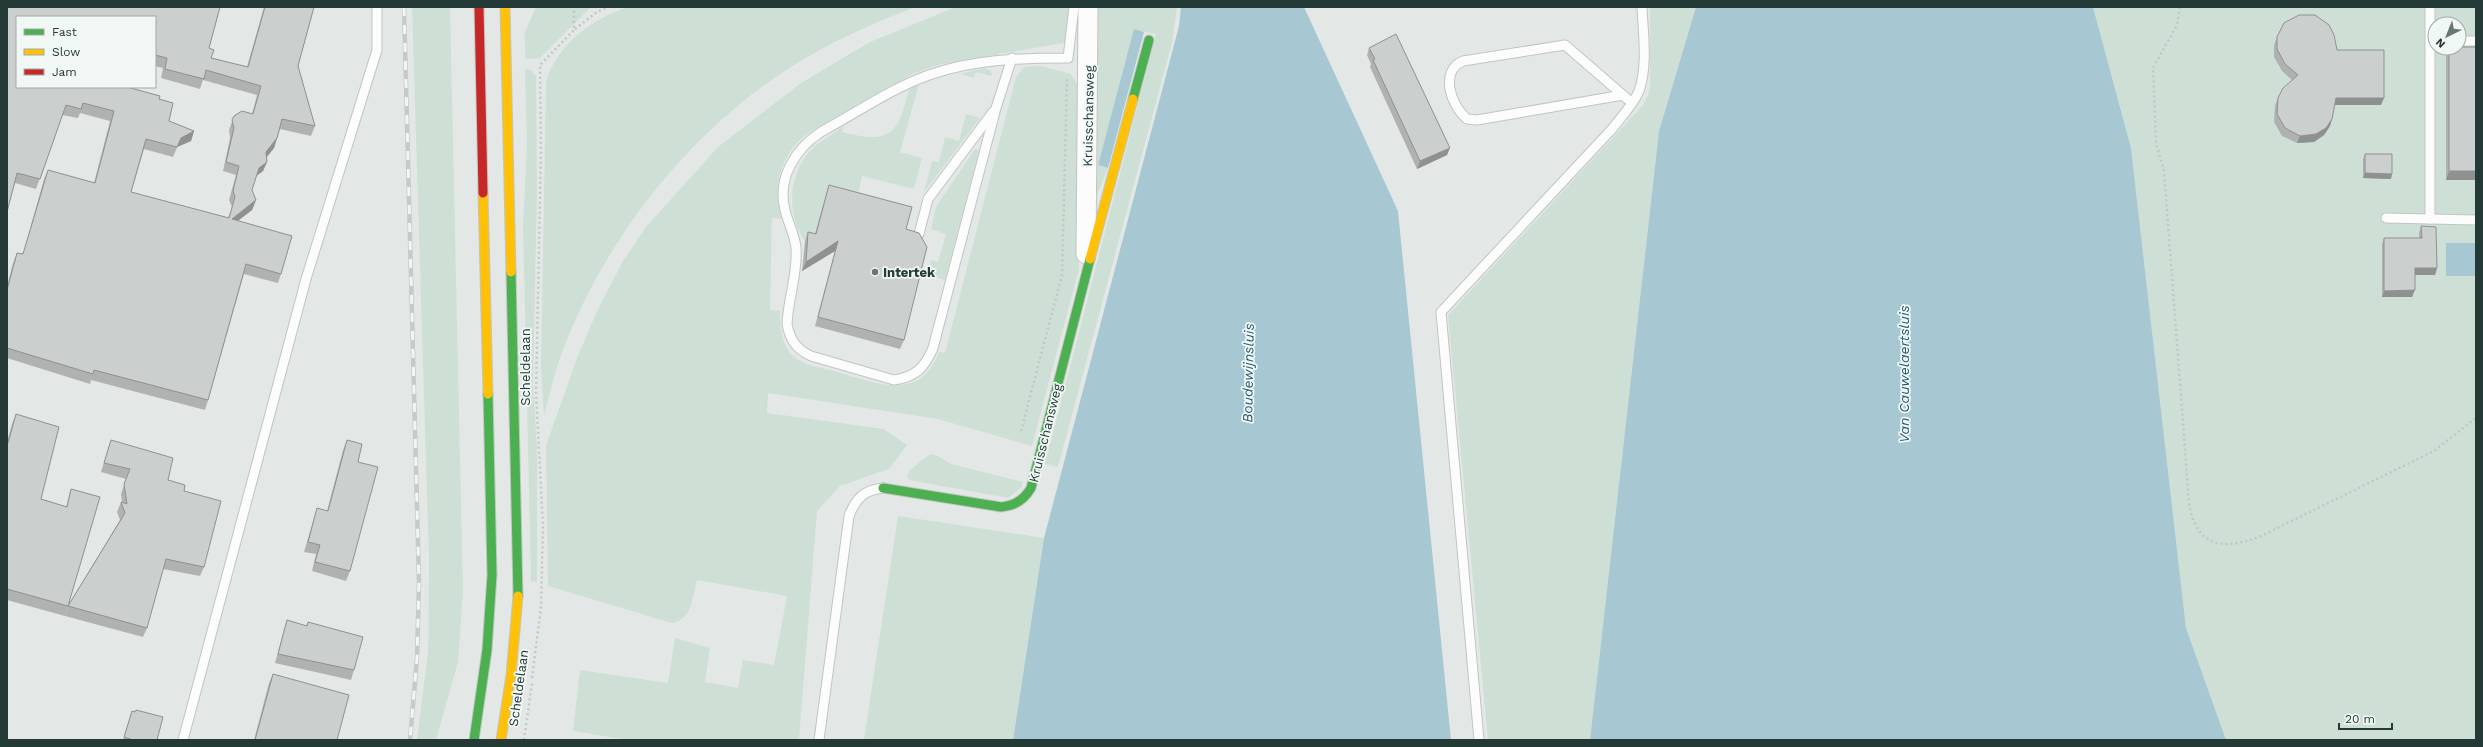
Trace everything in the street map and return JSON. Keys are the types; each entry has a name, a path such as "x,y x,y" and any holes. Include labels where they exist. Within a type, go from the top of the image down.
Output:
{"main road":[{"path":"474,740 487,650 492,575 479,7"},
{"name":"Scheldelaan","path":"501,740 511,675 519,588 505,7"},
{"name":"Kruisschansweg","path":"883,488 1001,507 1010,507 1026,497 1031,488 1086,272 1149,40"}],"street":[{"name":"Kruisschansweg","path":"1086,272 1088,7"}],"lane":[{"path":"182,740 306,279 377,50 377,7"},
{"path":"1012,58 996,108 933,348 926,363 908,378 894,380 801,352 789,335 787,324 796,248 783,198 784,185 792,161 809,140 907,85 929,75 951,69 1012,58 1068,58 1074,7"},
{"path":"1479,740 1441,312 1612,128 1632,103 1638,92 1643,67 1642,7"},
{"path":"1623,95 1477,120 1467,119 1454,105 1449,79 1450,71 1456,64 1463,60 1565,45 1623,95 1632,103"},
{"path":"2430,219 2433,56"},
{"path":"919,234 928,199 996,108"},
{"path":"2386,218 2476,220"},
{"path":"819,740 849,516 853,506 860,497 870,490 883,488"}],"path":[{"path":"574,7 574,30"},
{"name":"Scheldelaan","path":"524,740 541,607 543,526 536,393 541,148 540,65 574,30 597,12 608,7"},
{"path":"2180,7 2178,24 2154,66 2156,143 2164,171 2189,503 2193,521 2204,538 2215,543 2227,545 2246,542 2266,534 2434,451 2476,418"},
{"path":"1021,431 1062,275 1068,58"}],"green space":[{"path":"412,7 450,7 463,591 458,662 436,740 417,740 428,652 429,560"},
{"path":"536,7 591,7 540,58 526,59 524,34"},
{"path":"628,7 915,7 821,49 791,67 753,94 717,124 684,157 653,193 625,231 600,271 579,312 561,355 544,416 541,368 546,82 551,68 567,45 589,26 602,18"},
{"path":"956,7 1072,7 1077,17 1077,22 1074,32 1068,40 1063,43 942,64 914,73 805,135 789,153 780,173 778,195 782,219 772,218 770,310 780,311 782,336 786,347 794,357 803,363 881,384 909,384 921,378 931,368 939,352 945,353 1016,77 1024,67 1041,66 1071,74 1079,88 1079,269 1032,446 938,419 768,393 767,413 884,429 907,445 889,469 840,486 817,511 799,740 628,740 573,731 580,670 668,683 675,638 710,648 705,682 738,688 743,660 774,665 787,596 697,580 688,612 679,621 672,623 548,586 546,446 577,358 598,309 623,261 646,227 718,147 801,83 870,42"},
{"path":"1099,7 1177,7 1172,43 1058,467 1045,464 1156,34 1134,30 1098,165 1108,168 1094,202 1097,9"},
{"path":"1650,7 1696,7 1659,131 1590,740 1488,740 1448,315 1643,105 1648,95 1650,85"},
{"path":"2093,7 2476,7 2476,740 2225,739 2186,628 2131,148"},
{"path":"984,68 991,71 992,76 976,72 974,78 960,74"},
{"path":"525,69 531,70 536,76 537,194 533,382 537,449 537,582 531,581 523,224 527,145"},
{"path":"919,84 900,152 922,158 914,189 862,176 856,203 840,231 805,241 799,230 792,207 794,182 803,160 811,150 844,126 842,132 858,136 871,137 889,133 896,126 901,117 909,89"},
{"path":"966,114 980,118 924,192 932,161 939,162 945,137 959,141"},
{"path":"975,149 979,150 945,280 927,275 931,260 938,262 946,234 931,229 936,207"},
{"path":"930,454 936,455 951,464 1023,482 1021,488 1008,498 909,480 907,477 910,470"},
{"path":"898,516 1044,538 1013,740 864,740"}],"water":[{"name":"Boudewijnsluis","path":"1181,7 1304,7 1398,211 1451,740 1013,740 1044,538 1179,26"},
{"name":"Van Cauwelaertsluis","path":"1696,7 2093,7 2131,148 2186,628 2226,740 1590,740 1659,131"},
{"path":"1134,29 1144,32 1108,168 1098,165"},
{"path":"2446,243 2476,243 2476,276 2446,276"}],"building":[{"path":"7,7 220,7 209,48 214,50 211,58 248,67 265,7 314,7 298,66 315,126 282,119 277,138 266,152 267,162 259,168 252,190 256,200 232,219 292,236 281,274 246,264 208,400 94,370 93,374 7,348 7,290 17,253 23,254 48,170 95,183 114,111 83,103 81,109 66,105 40,179 17,173 7,212","holes":["16,16 156,16 156,55 167,58 165,69 204,79 206,70 261,86 253,114 242,111 234,116 232,120 234,128 226,162 239,166 233,191 235,197 229,218 131,192 146,139 177,147 181,138 194,131 169,121 173,103 159,99 160,96 131,88 16,88"]},
{"path":"2299,15 2315,15 2329,25 2334,35 2337,50 2384,50 2384,98 2336,98 2332,119 2326,128 2316,134 2300,136 2285,128 2277,114 2278,98 2283,88 2298,75 2285,64 2277,49 2277,37 2284,23"},
{"path":"1396,34 1450,148 1420,161 1373,60 1375,59 1369,48"},
{"path":"2467,47 2476,47 2476,171 2449,171 2449,56 2467,56"},
{"path":"2365,154 2392,154 2392,174 2365,173"},
{"name":"Intertek","path":"829,185 912,207 906,229 919,233 927,247 904,340 818,317 838,241 806,262 808,232 816,234"},
{"path":"2421,226 2436,227 2437,268 2415,268 2415,290 2384,291 2384,238 2422,238"},
{"path":"16,414 59,427 41,499 67,507 71,489 100,497 68,606 7,589 7,442 8,443"},
{"path":"111,440 173,458 168,480 185,485 184,491 221,501 204,567 166,559 147,628 68,606 125,513 121,502 127,504 124,484 130,469 104,463"},
{"path":"347,440 362,444 358,462 378,467 350,571 315,562 320,545 308,542 317,508 328,511"},
{"path":"287,620 307,626 308,622 363,637 354,670 278,654"},
{"path":"273,674 349,695 337,740 255,740"},
{"path":"136,710 163,717 157,740 133,740 124,737 132,711 135,712"}],"railway":[{"path":"404,7 419,583 417,658 410,740"}],"traffic: fast":[{"path":"1133,99 1149,40"},
{"path":"883,488 1001,507 1015,504 1025,496 1031,488 1090,259"},
{"path":"511,272 518,596"},
{"path":"474,740 487,650 492,575 488,394"}],"traffic: slow":[{"path":"505,7 511,272"},
{"path":"1090,259 1133,99"},
{"path":"483,193 488,394"},
{"path":"501,740 511,675 518,596"}],"traffic: jam":[{"path":"479,7 483,193"}],"place":[{"name":"Intertek","path":"875,272"}]}
